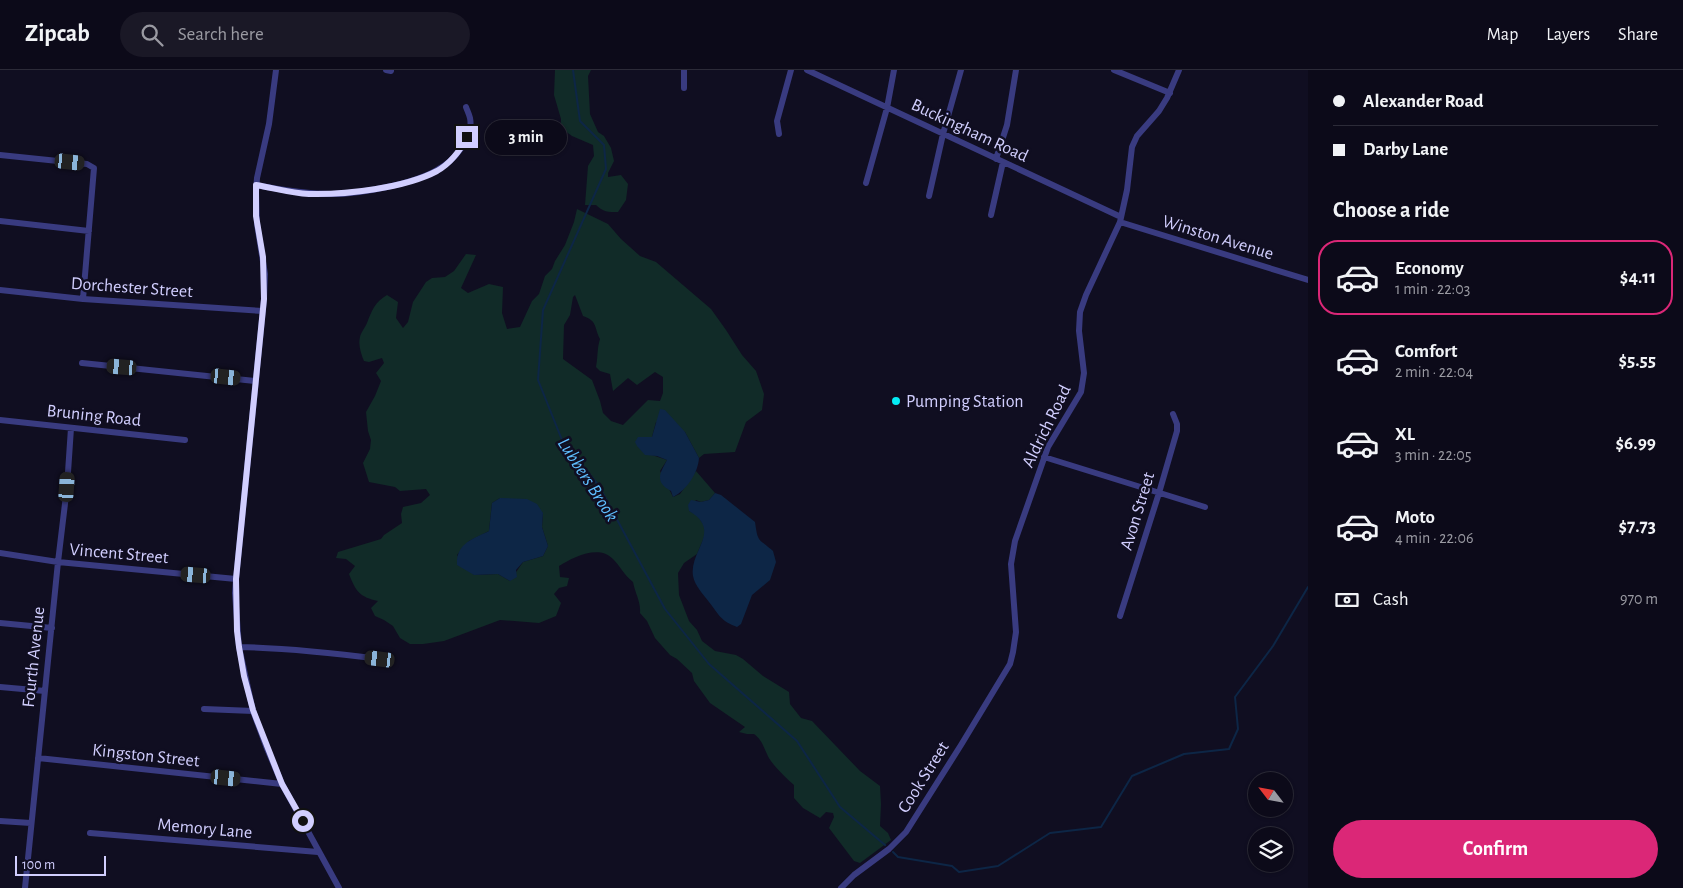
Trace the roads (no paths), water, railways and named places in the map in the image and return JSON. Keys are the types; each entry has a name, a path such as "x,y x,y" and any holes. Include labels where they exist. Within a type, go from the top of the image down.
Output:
{"street":[{"path":"276,70 270,124 256,185 256,216 263,257 264,290 235,593 239,647 253,710 282,784 339,888"},
{"path":"684,70 684,88"},
{"path":"779,134 777,120 791,70"},
{"name":"Buckingham Road","path":"807,70 1004,162 1120,220"},
{"path":"866,183 887,108 894,70"},
{"path":"929,196 943,134 961,70"},
{"path":"996,159 1007,124 1016,70"},
{"path":"1114,70 1170,93"},
{"name":"Aldrich Road","path":"1010,664 1014,652 1016,632 1011,564 1014,541 1044,457 1081,392 1084,373 1079,331 1080,312 1120,220 1127,190 1132,147 1137,136 1159,111 1170,93 1179,70"},
{"path":"256,185 307,194 335,194 375,188 424,177 438,170 460,150 470,127 470,118 466,107"},
{"path":"0,155 87,164 93,167 95,172 83,299"},
{"path":"991,215 1004,162"},
{"name":"Winston Avenue","path":"1120,220 1308,280"},
{"path":"0,221 90,231"},
{"name":"Dorchester Street","path":"0,290 83,299 263,311"},
{"path":"82,363 255,381"},
{"name":"Avon Street","path":"1120,616 1177,429 1172,414"},
{"name":"Bruning Road","path":"0,420 185,440"},
{"name":"Fourth Avenue","path":"25,888 67,487 71,428"},
{"path":"1044,457 1205,507"},
{"name":"Vincent Street","path":"0,553 58,562 236,579"},
{"path":"0,623 52,628"},
{"path":"239,647 330,653 380,659"},
{"name":"Cook Street","path":"841,888 854,875 889,849 906,832 971,730 1010,664"},
{"path":"0,687 45,691"},
{"path":"204,709 253,710"},
{"name":"Kingston Street","path":"38,758 282,784"},
{"path":"0,821 31,823"},
{"name":"Memory Lane","path":"90,833 318,852"}],"water":[{"path":"660,409 665,410 685,432 699,458 691,480 683,490 673,497 671,491 660,481 661,473 667,460 657,456 645,455 635,442 638,437 652,437"},
{"path":"715,493 721,495 755,522 758,537 773,551 776,562 770,580 752,595 741,624 737,627 724,620 718,614 697,587 693,576 695,558 704,534 699,518 689,511 688,505 691,500 701,502 709,500"},
{"path":"500,498 527,499 537,504 543,513 542,527 548,546 543,556 523,562 516,570 517,577 510,581 498,574 474,575 457,565 457,558 462,547 472,539 489,531 492,503"}],"waterway":[{"name":"Lubbers Brook","path":"573,70 580,121 604,145 606,169 543,310 538,380 562,440 599,486 665,609 709,664 797,741 840,807 885,845"},
{"name":"Lubbers Brook","path":"893,852 898,857 952,866 959,872 998,866 1050,833 1101,827 1132,776 1184,754 1229,749 1238,729 1235,697 1273,646 1308,587"}],"place":[{"name":"Pumping Station","path":"896,401"}]}
